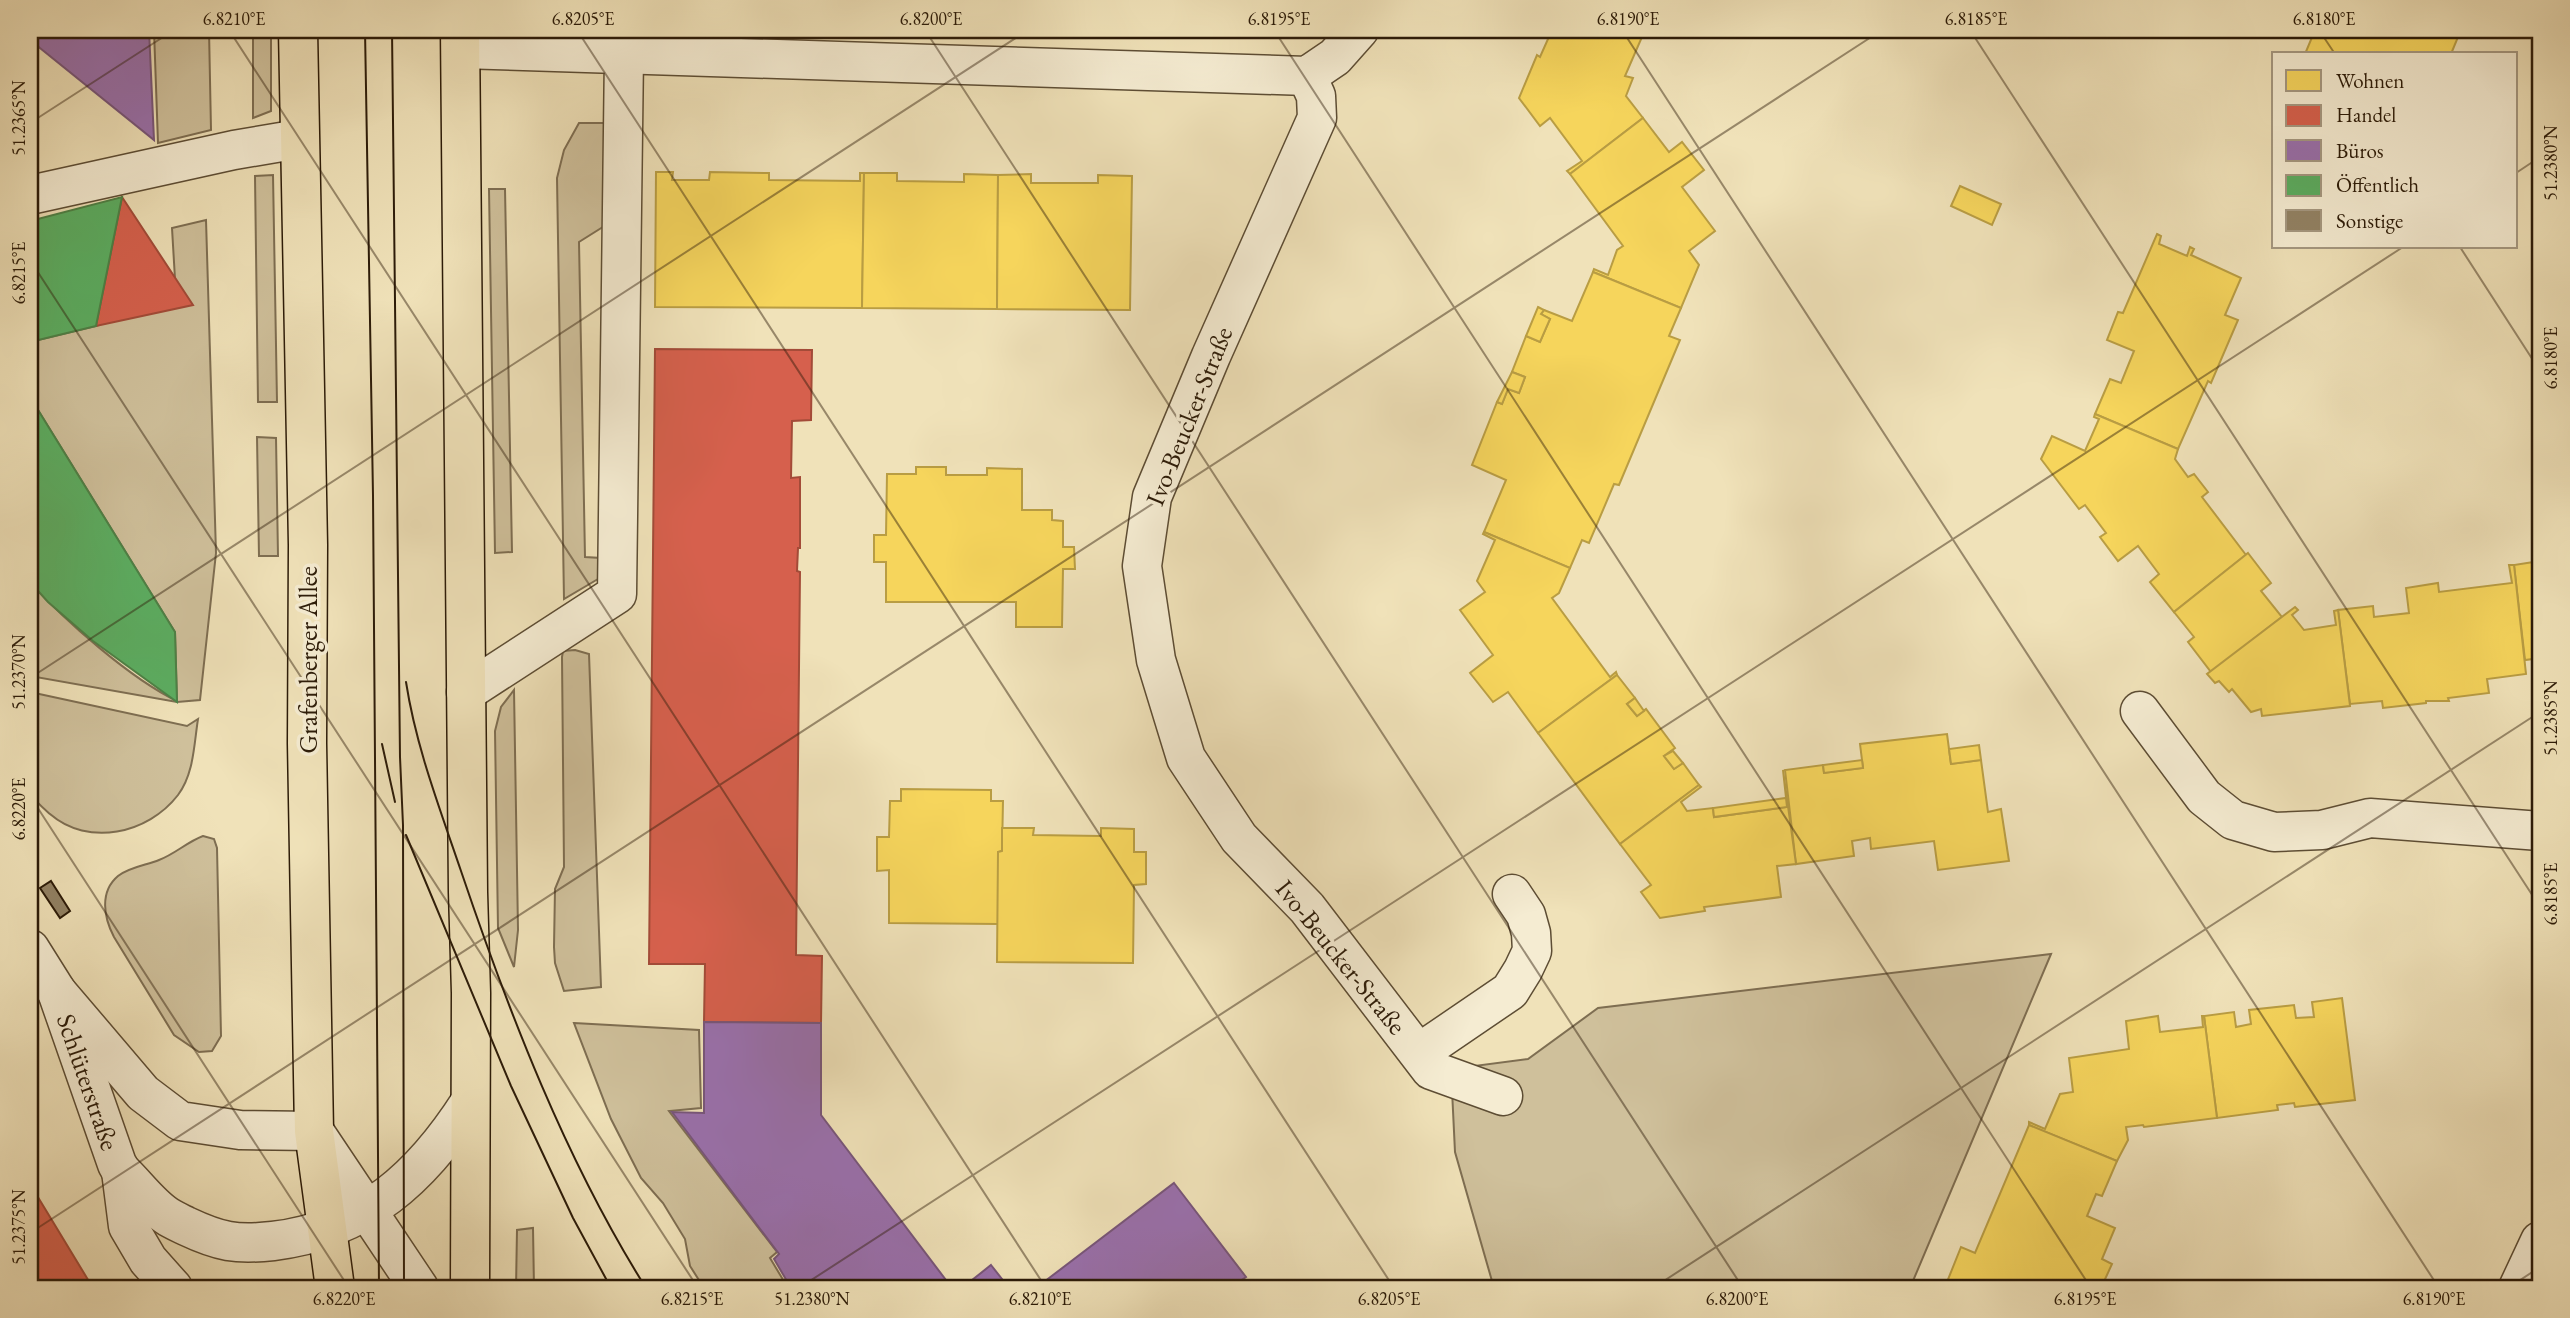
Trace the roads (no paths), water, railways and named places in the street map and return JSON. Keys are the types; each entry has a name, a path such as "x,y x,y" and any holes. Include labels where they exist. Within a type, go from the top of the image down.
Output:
{"main road":[{"name":"Grafenberger Allee","path":"298,30 308,545 307,743 314,1130 335,1288"},
{"path":"461,39 471,993 470,1288"}],"street":[{"path":"461,39 624,54 1307,76 1335,57 1359,30"},
{"path":"467,692 617,594 624,54"},
{"name":"Ivo-Beucker-Straße","path":"1307,76 1316,96 1317,118 1211,356 1152,497 1142,566 1156,660 1186,758 1239,838 1307,908 1431,1070 1503,1096"},
{"path":"30,195 234,150 299,139"},
{"path":"2140,711 2204,797 2233,820 2274,832 2322,831 2370,817 2540,831"},
{"path":"1419,1053 1510,990 1523,970 1532,951 1531,933 1527,915 1512,894"},
{"name":"Schlüterstraße","path":"30,949 57,992 143,1093 180,1121 240,1130 314,1130"},
{"name":"Schlüterstraße","path":"57,992 121,1171 167,1216 225,1242 256,1243 300,1237 328,1230 368,1211 429,1159 470,1102"},
{"path":"314,1130 419,1288"},
{"name":"Schlüterstraße","path":"121,1171 128,1226 148,1260 173,1288"},
{"path":"2518,1288 2540,1241"}],"tram line":[{"path":"365,30 373,495 379,1288"},
{"path":"392,30 403,825 404,1288"},
{"path":"406,682 429,778 479,924 520,1032 590,1189 646,1288"},
{"path":"382,744 395,802"},
{"path":"406,835 511,1086 573,1218 611,1288"}]}
